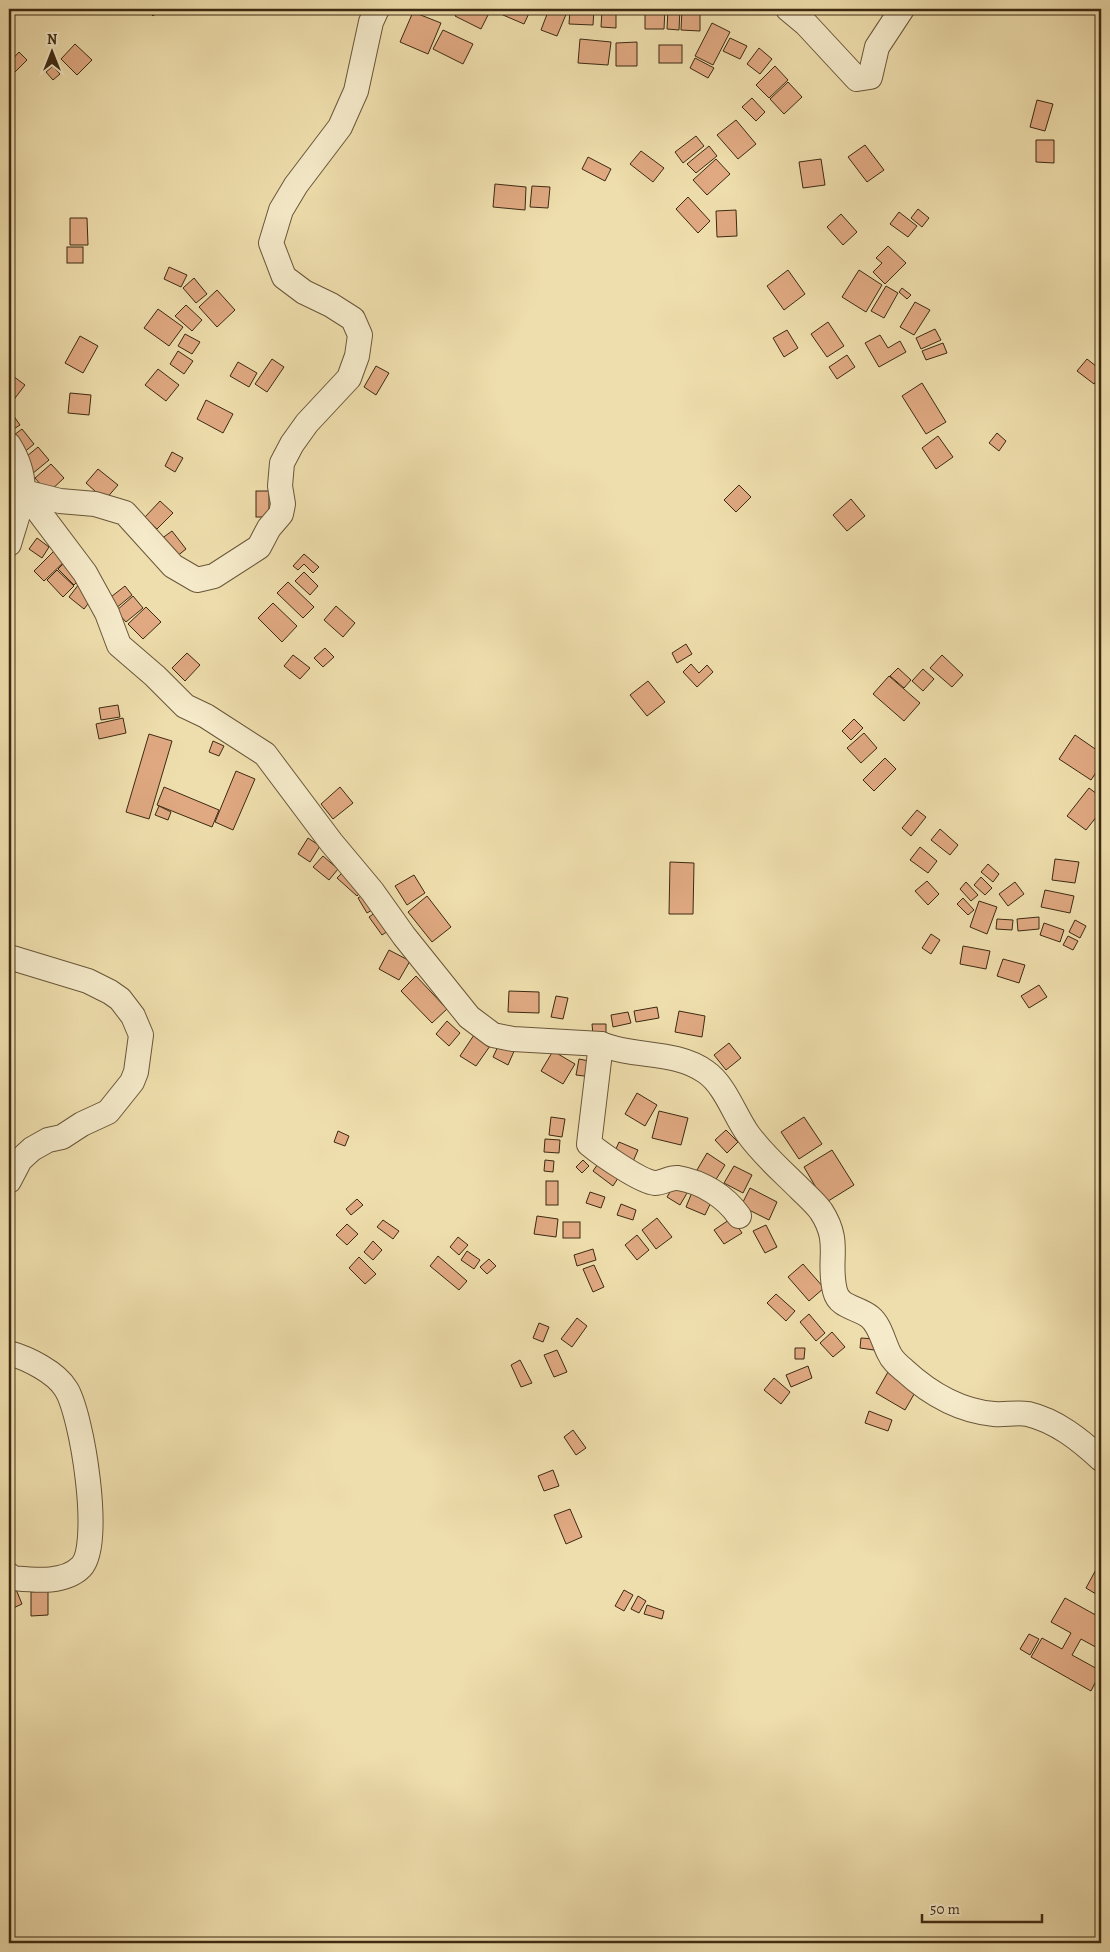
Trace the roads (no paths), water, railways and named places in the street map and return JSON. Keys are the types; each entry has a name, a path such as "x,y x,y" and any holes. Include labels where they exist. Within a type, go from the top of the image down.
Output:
{"street":[{"path":"24,492 60,501 94,504 125,513 173,566 197,580 214,576 259,547 269,528 281,514 283,504 280,486 282,463 292,444 349,378 357,356 360,335 352,319 331,305 304,292 284,277 271,243 281,210 296,185 340,127 356,91 371,22 377,9"},
{"path":"788,9 806,24 857,79 870,76 877,47 902,9"},
{"path":"9,445 23,481 24,492 9,544"},
{"path":"24,492 85,573 107,613 119,645 185,706 206,716 265,754 331,842 372,891 404,936 469,1017 493,1035 513,1039 601,1044 612,1049 674,1058 706,1072 715,1080 760,1150 821,1212 832,1233 834,1244 832,1275 839,1300 871,1318 877,1324 894,1361 938,1396 955,1405 994,1414 1027,1414 1051,1423 1071,1434 1101,1459"},
{"path":"9,958 88,980 110,992 120,999 133,1016 142,1035 136,1072 132,1082 108,1112 32,1149 20,1160 9,1181"},
{"path":"601,1044 588,1144 623,1168 654,1183 676,1178 707,1187 730,1203 739,1216"},
{"path":"9,1353 24,1358 52,1374 66,1388 78,1418 83,1441 91,1529 88,1559 80,1568 61,1577 48,1580 12,1578 9,1575"}]}
